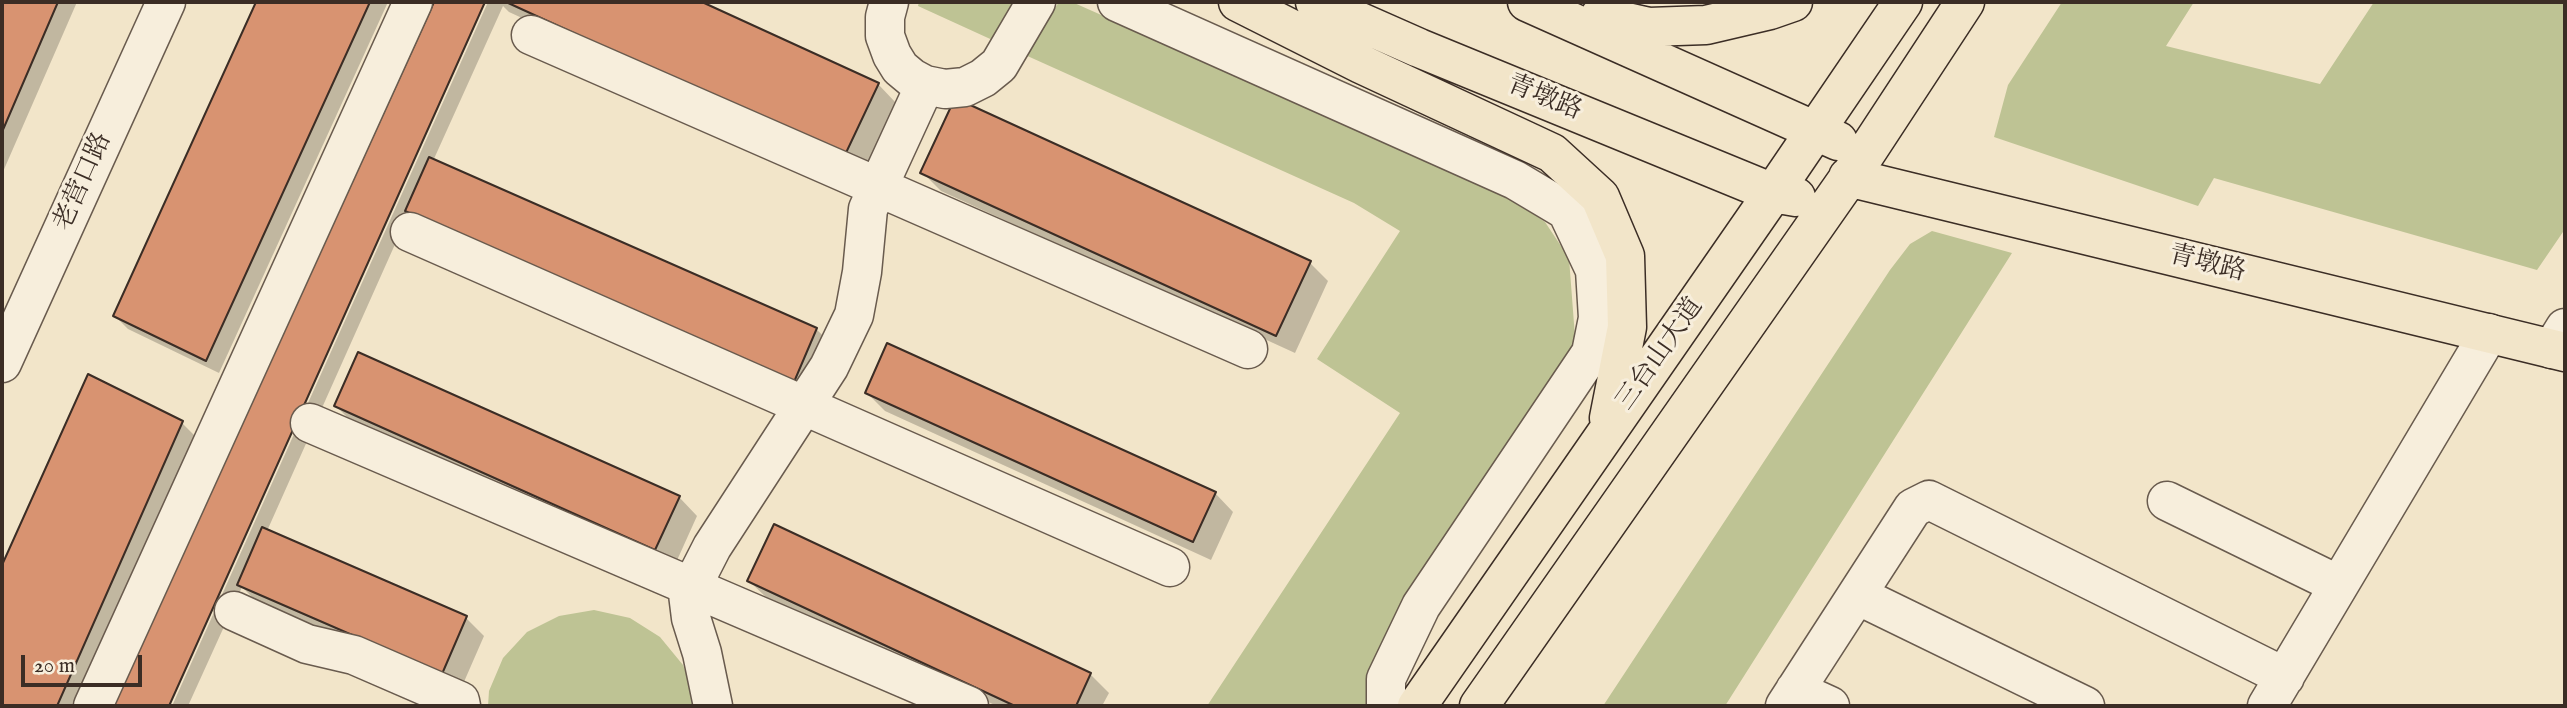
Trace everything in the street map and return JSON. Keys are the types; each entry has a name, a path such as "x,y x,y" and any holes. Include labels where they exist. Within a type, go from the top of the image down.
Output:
{"main road":[{"path":"1238,2 1361,64 1552,153 1600,197 1625,256 1627,327 1605,433"},
{"name":"青墩路","path":"1315,2 1419,48 1773,193 1848,178 2489,333 2561,343"},
{"name":"青墩路","path":"1527,2 1815,131 1848,178"},
{"path":"1532,2 1650,27 1706,25 1793,2"},
{"name":"三台山大道","path":"1417,706 1903,2"},
{"name":"三台山大道","path":"1479,706 1848,178 1965,2"}],"street":[{"name":"老营口路","path":"2,363 166,2"},
{"path":"93,706 413,2"},
{"path":"889,2 885,17 885,36 900,68 925,85 945,89 965,87 984,78 1003,58 1036,2"},
{"path":"1117,2 1515,180 1567,211 1595,270 1598,318 1591,353 1420,606 1386,679 1386,706"},
{"path":"531,35 1248,349"},
{"path":"713,706 702,653 691,618 688,593 712,547 829,368 855,315 863,272 869,209 925,85"},
{"path":"410,232 1170,567"},
{"path":"1830,706 1790,698 1913,508 1929,500 2276,692 2489,333"},
{"path":"310,423 969,706"},
{"path":"2167,501 2339,585"},
{"path":"1857,595 2085,706"},
{"path":"234,611 306,644 354,654 460,701 461,706"}],"green space":[{"path":"919,2 1023,2 999,43 918,6"},
{"path":"1059,2 1072,2 1507,195 1545,222 1569,258 1575,337 1570,356 1366,706 1207,706 1400,413 1317,359 1400,231 1354,203 1023,54"},
{"path":"2062,2 2194,2 2166,46 2320,84 2374,2 2565,2 2565,229 2537,270 2214,178 2198,206 1994,137 2008,85"},
{"path":"1932,231 2012,253 1725,706 1603,706 1890,270 1910,244"},
{"path":"594,610 630,618 660,637 683,665 694,695 694,706 488,706 489,691 503,658 527,632 559,616"}],"building":[{"path":"2,2 58,2 2,132"},
{"path":"256,2 370,2 206,361 113,316"},
{"path":"434,2 485,2 169,706 113,706"},
{"path":"506,2 702,2 879,83 844,157"},
{"path":"955,98 1311,261 1276,336 920,173"},
{"path":"429,157 817,328 794,382 405,211"},
{"path":"887,343 1216,492 1193,542 865,393"},
{"path":"358,352 680,496 655,550 334,406"},
{"path":"88,374 183,421 57,706 2,706 2,565"},
{"path":"774,524 1091,673 1076,706 1015,706 747,581"},
{"path":"262,527 467,616 442,674 237,585"}]}
